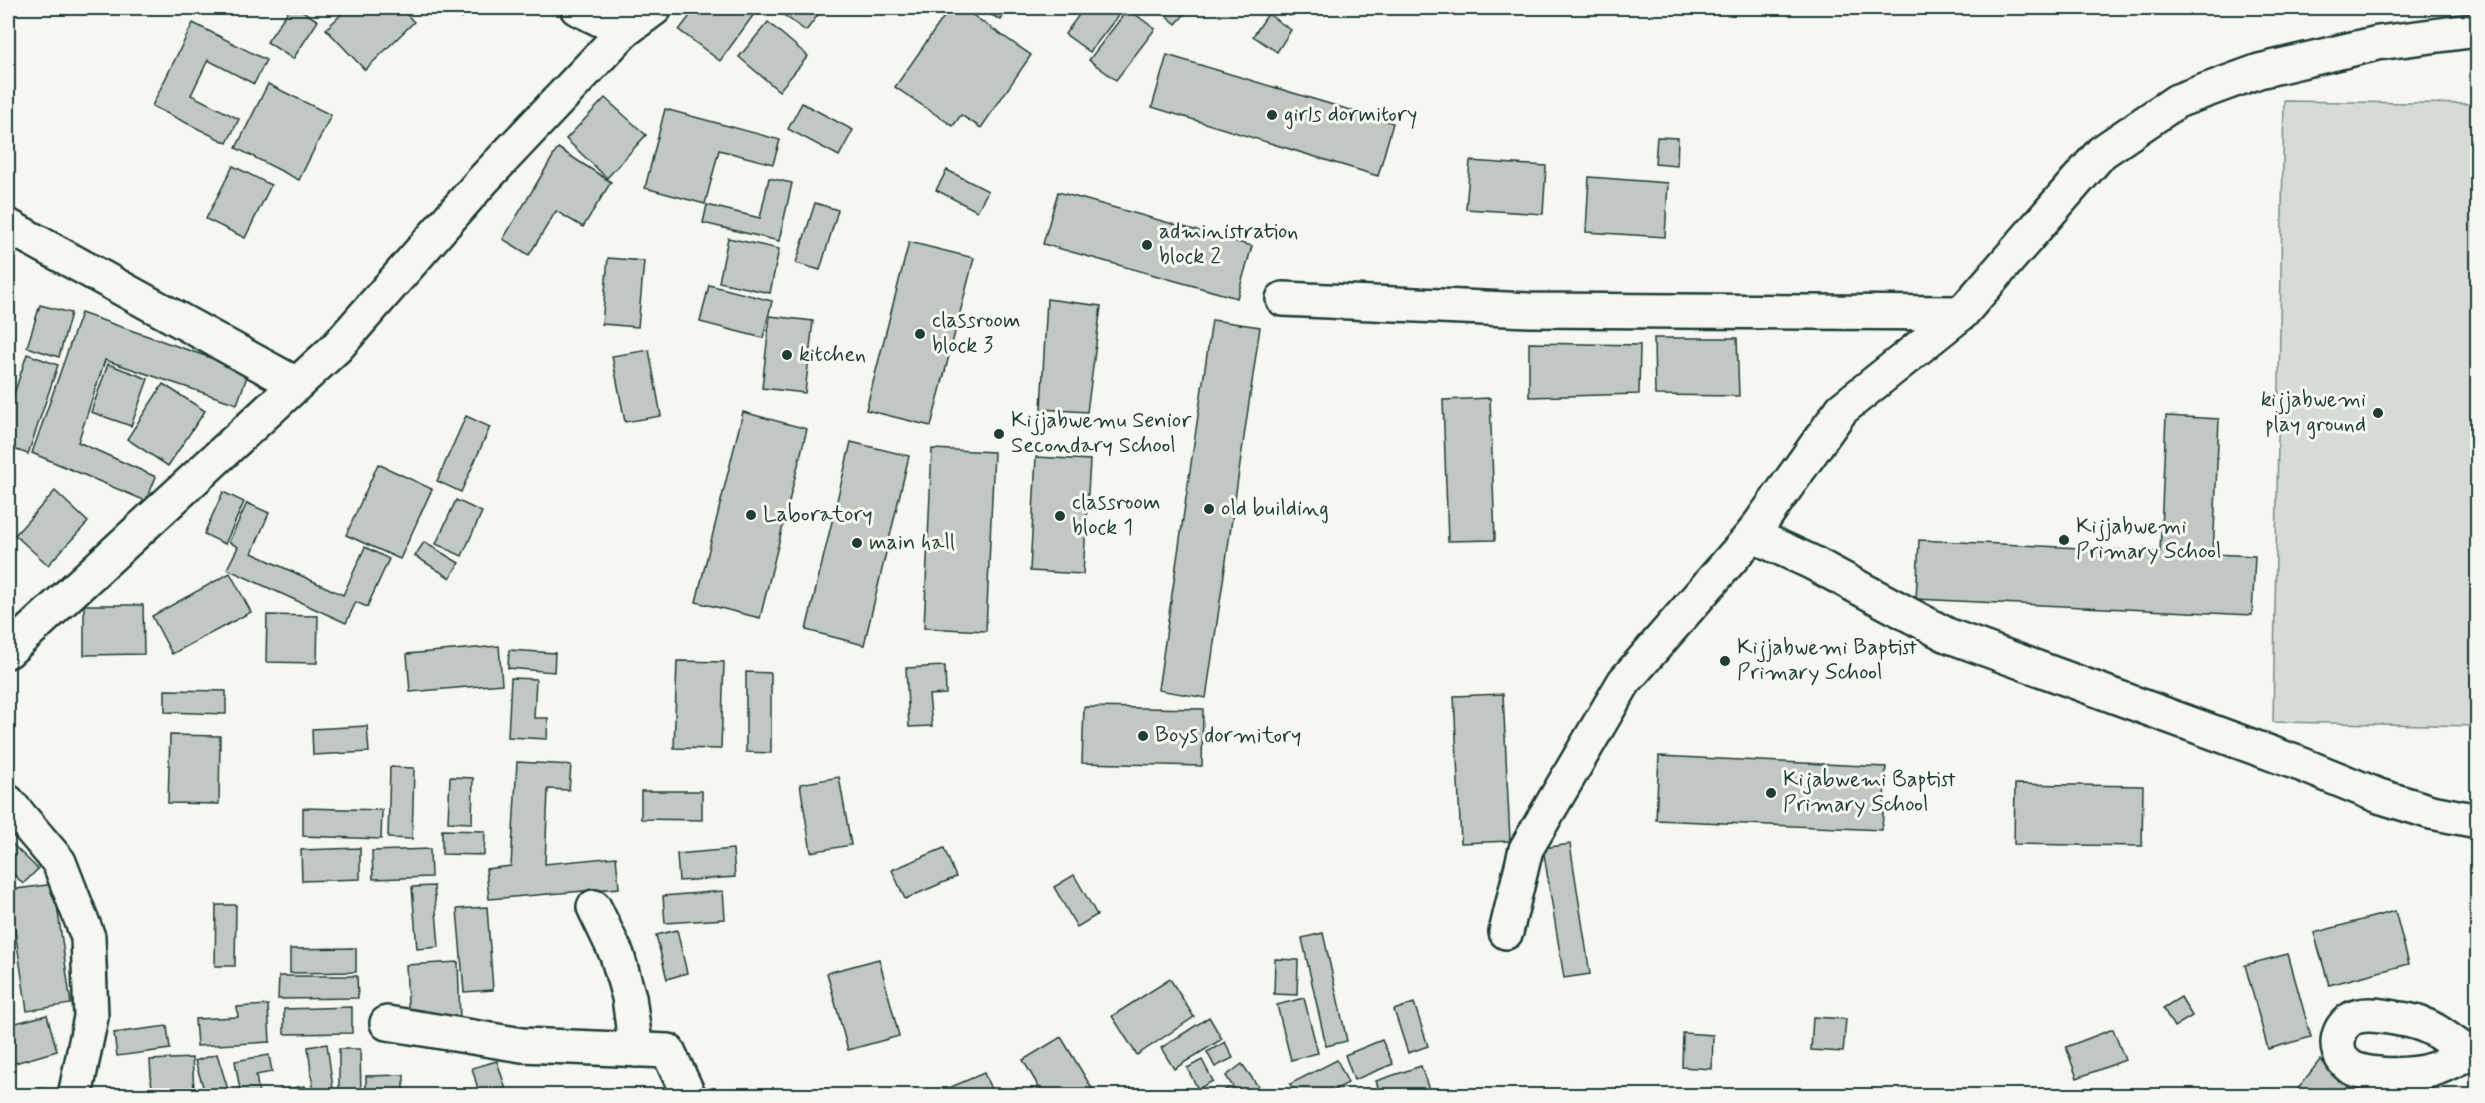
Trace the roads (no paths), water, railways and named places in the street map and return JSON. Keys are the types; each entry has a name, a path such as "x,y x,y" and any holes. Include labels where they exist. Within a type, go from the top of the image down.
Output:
{"street":[{"path":"577,8 624,31"},
{"path":"8,651 337,347 483,180 624,31 655,8"},
{"path":"1506,932 1526,849 1624,682 1752,535 1842,409 1962,313 2103,152 2177,101 2259,71 2378,42 2478,30"},
{"path":"8,226 296,384"},
{"path":"1283,299 1529,310 1962,313"},
{"path":"1752,535 1811,562 1947,635 2303,765 2379,796 2431,813 2478,821"},
{"path":"8,802 58,862 88,937 91,1017 75,1095"},
{"path":"594,907 617,955 629,997 636,1050"},
{"path":"387,1023 522,1045 668,1051 689,1095"}],"place":[{"name":"girls dormitory","path":"1272,115"},
{"name":"administration block 2","path":"1147,245"},
{"name":"classroom block 3","path":"920,334"},
{"name":"kitchen","path":"787,355"},
{"name":"kijjabwemi play ground","path":"2378,413"},
{"name":"Kijjabwemu Senior Secondary School","path":"999,434"},
{"name":"old building","path":"1209,509"},
{"name":"Laboratory","path":"751,515"},
{"name":"classroom block 1","path":"1060,516"},
{"name":"Kijjabwemi Primary School","path":"2064,540"},
{"name":"main hall","path":"857,543"},
{"name":"Kijjabwemi Baptist Primary School","path":"1725,661"},
{"name":"Boys dormitory","path":"1143,736"},
{"name":"Kijabwemi Baptist Primary School","path":"1771,793"}]}
